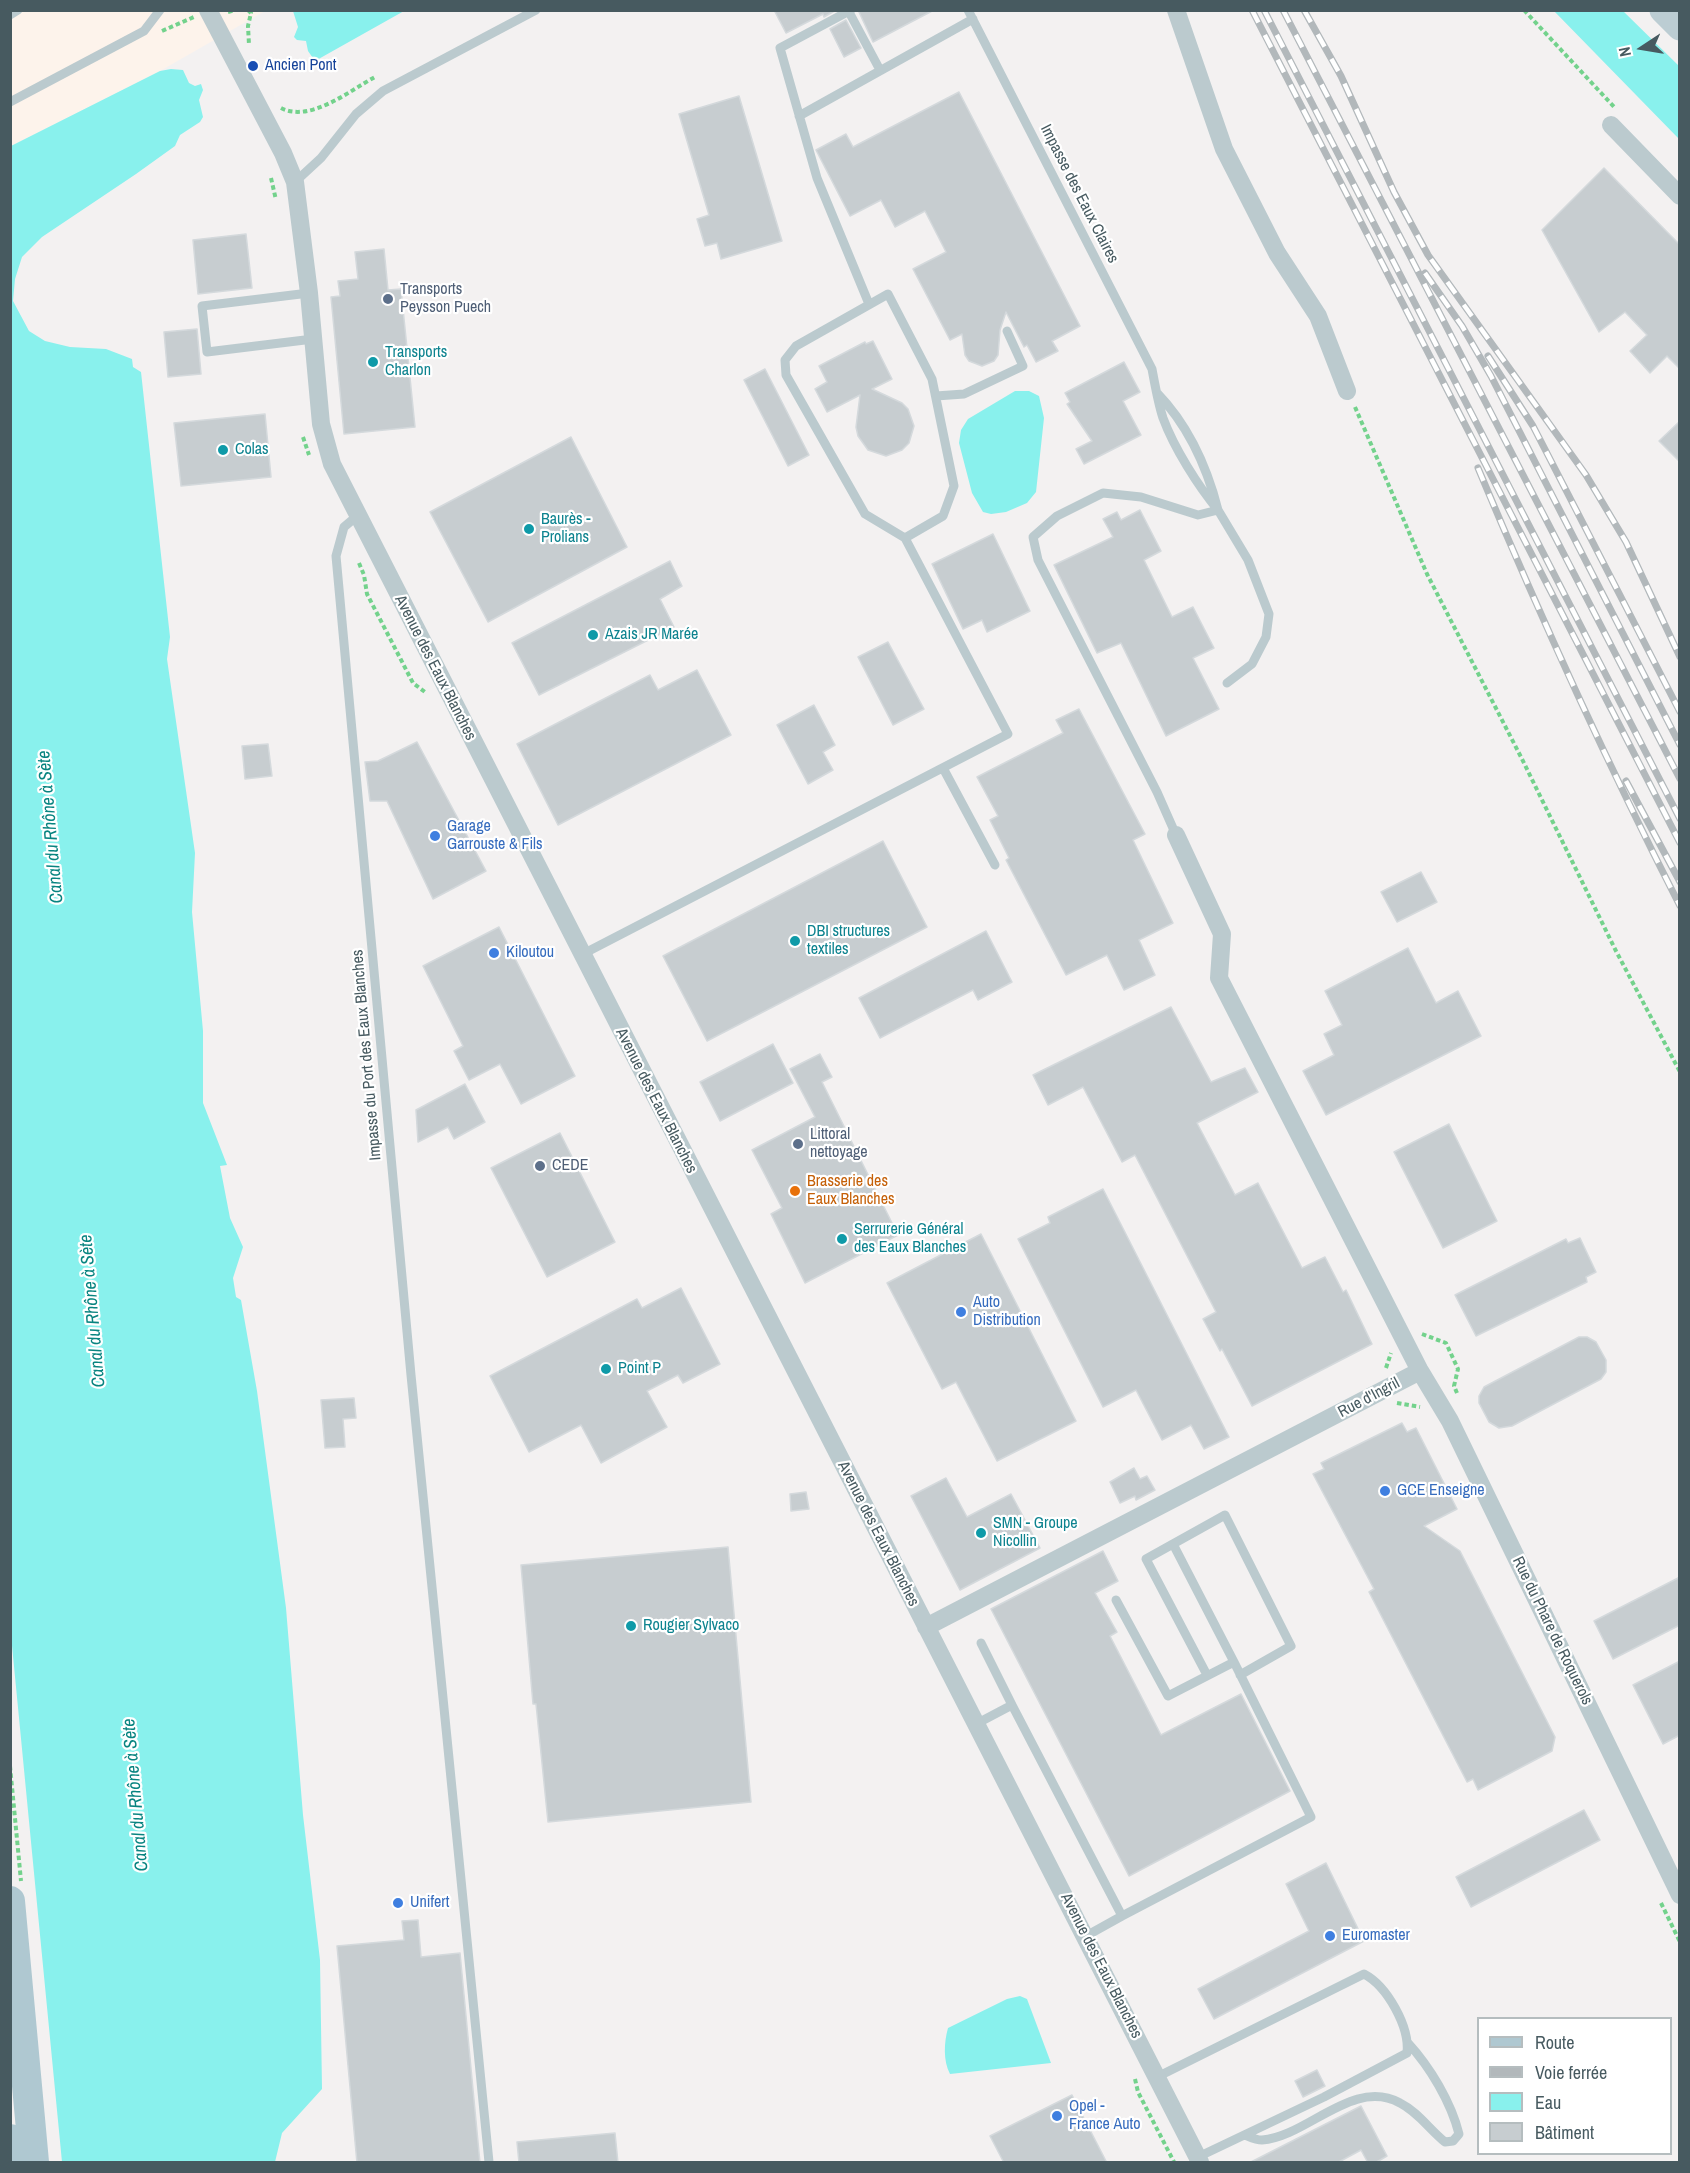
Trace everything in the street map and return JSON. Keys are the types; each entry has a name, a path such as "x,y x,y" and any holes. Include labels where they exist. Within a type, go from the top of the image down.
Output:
{"main road":[{"path":"1663,10 1680,27"},
{"path":"10,1901 14,2018 34,2163"},
{"path":"10,2139 13,2163"}],"street":[{"name":"Avenue des Eaux Blanches","path":"208,10 283,153 295,182 324,443 357,516 1199,2160"},
{"path":"1176,10 1224,149 1277,253 1318,316 1347,391"},
{"path":"1616,119 1680,196"},
{"name":"Rue d'Ingril","path":"926,1627 1420,1371 1219,978 1222,934 1176,835"},
{"name":"Rue du Phare de Roquerols","path":"1420,1371 1450,1421 1680,1894"}],"lane":[{"path":"10,15 18,10"},
{"path":"10,102 144,31 160,10"},
{"path":"295,182 321,158 357,114 383,92 536,10"},
{"path":"869,304 817,178 780,48 850,11 880,70"},
{"path":"799,116 970,15"},
{"name":"Impasse des Eaux Claires","path":"970,15 1152,369 1164,420 1201,490 1218,510"},
{"path":"309,293 202,306 207,352 314,339"},
{"path":"581,955 1008,734 905,538 865,514 786,375 785,360 796,346 888,294 932,379 954,486 943,516 905,538"},
{"path":"936,396 964,394 1023,366 1007,331"},
{"path":"1157,393 1176,413 1210,476 1218,510 1248,560 1269,614 1266,637 1252,664 1227,683"},
{"path":"1176,835 1157,792 1038,560 1033,537 1057,516 1103,493 1141,497 1198,515 1218,510"},
{"name":"Impasse du Port des Eaux Blanches","path":"357,516 344,527 336,556 411,1375 489,2163"},
{"path":"943,768 995,865"},
{"path":"1207,1675 1146,1559 1225,1515 1291,1646 1240,1675"},
{"path":"1086,1936 1311,1817 1173,1544"},
{"path":"1116,1600 1168,1696 1233,1662"},
{"path":"981,1643 1122,1916"},
{"path":"976,1724 1012,1705"},
{"path":"1157,2077 1364,1974 1386,1991 1408,2043 1422,2059 1456,2121 1459,2134 1453,2141 1445,2142 1414,2112 1398,2102 1381,2096 1363,2097 1276,2137 1260,2140 1245,2135"},
{"path":"1199,2160 1407,2053 1408,2043"}],"path":[{"path":"1524,10 1616,119"},
{"path":"250,11 248,26 252,55"},
{"path":"276,100 282,109 296,114 310,111 382,74"},
{"path":"1347,391 1427,573 1616,951 1680,1072"}],"shaded area":[{"path":"11,11 265,11 160,71 11,146"}],"water":[{"path":"293,10 404,11 315,61 308,51 306,41 297,40 294,37 298,27"},
{"path":"1554,11 1623,11 1679,66 1679,139"},
{"name":"Canal du Rhône à Sète","path":"183,70 189,83 195,86 201,84 203,90 199,100 203,117 200,122 180,135 175,146 42,237 22,257 15,279 13,301 29,331 45,341 70,347 106,349 132,359 133,367 141,372 170,637 167,659 195,853 192,912 203,1031 203,1103 227,1165 220,1166 230,1218 243,1247 233,1278 236,1297 241,1300 257,1391 286,1608 303,1815 320,1960 322,2089 282,2133 275,2162 62,2162 10,1625 11,146 160,71"},
{"path":"1015,391 1029,391 1039,396 1044,418 1036,492 1027,503 1006,512 991,514 983,512 972,493 959,443 961,430 968,419"},
{"path":"1020,1996 1027,1999 1051,2063 950,2074 945,2051 948,2028 1007,1999"}],"building":[{"path":"774,10 836,10 786,33"},
{"path":"858,10 934,10 873,42"},
{"path":"846,20 861,48 844,57 830,29"},
{"path":"959,92 1080,326 1052,341 1058,351 1036,362 1027,345 1024,347 1006,312 1000,330 998,355 994,361 982,366 969,361 965,355 962,334 950,340 913,269 946,252 925,211 895,227 881,200 850,216 816,150 846,134 853,147"},
{"path":"739,96 782,241 721,259 717,243 705,246 697,219 709,215 679,114"},
{"path":"1604,168 1680,245 1680,369 1667,356 1650,373 1630,351 1647,335 1625,312 1599,332 1542,230"},
{"path":"246,234 252,288 198,294 193,240"},
{"name":"Transports Charlon","path":"384,249 388,290 401,289 415,427 344,434 331,297 340,296 338,281 358,279 355,252"},
{"path":"197,329 201,374 168,377 164,332"},
{"path":"873,341 892,379 872,389 902,403 908,409 914,426 909,443 902,450 886,456 868,450 858,436 856,427 860,395 827,412 815,389 827,382 819,366 865,342 866,344"},
{"path":"1124,362 1140,392 1123,401 1141,435 1084,464 1076,449 1092,441 1067,404 1070,402 1065,393"},
{"path":"765,369 809,455 788,466 744,380"},
{"name":"Colas","path":"265,414 271,477 181,486 174,423"},
{"path":"1680,421 1680,462 1659,441"},
{"name":"Baurès - Prolians","path":"571,437 627,547 488,622 430,512"},
{"path":"1140,510 1161,551 1144,560 1172,617 1193,607 1214,648 1193,658 1219,709 1166,736 1121,643 1097,653 1054,565 1113,537 1103,519 1117,512 1121,520"},
{"path":"993,534 1030,611 987,632 982,620 963,629 932,564"},
{"name":"Azais JR Marée","path":"670,561 682,586 660,599 674,627 539,695 512,643"},
{"path":"888,642 924,709 893,725 858,657"},
{"path":"697,670 731,735 558,825 517,744 650,675 658,690"},
{"path":"814,705 835,745 823,752 833,770 808,784 777,725"},
{"path":"1079,709 1145,834 1133,840 1173,923 1139,940 1155,975 1124,990 1107,955 1066,975 1006,860 1009,858 990,820 998,816 977,777 1063,733 1056,720"},
{"name":"Garage Garrouste & Fils","path":"417,742 486,871 433,899 387,801 370,801 365,762 378,761"},
{"path":"268,744 272,776 245,779 242,746"},
{"name":"DBI structures textiles","path":"883,841 927,927 707,1041 663,956"},
{"path":"1421,872 1437,902 1397,922 1381,892"},
{"path":"499,927 575,1076 521,1104 500,1064 469,1080 454,1051 463,1046 423,966"},
{"path":"986,931 1012,982 978,1000 973,990 880,1038 859,998"},
{"path":"1408,948 1436,1003 1458,991 1481,1036 1326,1115 1303,1071 1334,1055 1324,1034 1342,1025 1325,991"},
{"path":"1171,1007 1211,1082 1245,1068 1258,1092 1197,1123 1235,1195 1258,1183 1302,1268 1325,1257 1343,1292 1346,1290 1372,1344 1252,1406 1222,1349 1220,1351 1203,1319 1216,1312 1135,1155 1122,1162 1083,1087 1048,1105 1033,1075"},
{"path":"773,1044 793,1083 720,1121 700,1082"},
{"path":"820,1054 832,1077 822,1082 898,1235 805,1283 771,1214 782,1208 752,1150 815,1117 790,1069"},
{"path":"465,1084 485,1122 454,1139 448,1127 418,1142 416,1110"},
{"path":"1449,1124 1497,1221 1443,1248 1394,1152"},
{"path":"560,1133 615,1242 547,1277 491,1168"},
{"path":"1103,1189 1229,1437 1204,1449 1191,1425 1162,1440 1136,1390 1103,1407 1018,1239 1050,1223 1048,1217"},
{"name":"Auto Distribution","path":"981,1234 1076,1421 997,1461 956,1382 942,1389 887,1283"},
{"path":"1580,1238 1596,1272 1586,1277 1587,1282 1476,1336 1455,1295 1566,1239 1568,1243"},
{"name":"Point P","path":"681,1288 720,1364 683,1383 678,1375 647,1391 667,1427 601,1463 581,1425 529,1452 490,1376 637,1299 642,1308"},
{"path":"1579,1337 1587,1337 1596,1342 1606,1360 1606,1372 1601,1379 1512,1426 1499,1428 1489,1422 1479,1403 1479,1396 1484,1387"},
{"path":"354,1398 356,1418 343,1419 345,1447 325,1448 321,1400"},
{"path":"1402,1423 1407,1432 1416,1428 1457,1509 1424,1526 1460,1551 1555,1737 1552,1751 1478,1790 1473,1779 1467,1782 1369,1592 1374,1589 1313,1474 1324,1469 1321,1463"},
{"path":"1134,1468 1140,1479 1147,1476 1155,1490 1136,1500 1135,1496 1120,1503 1110,1482"},
{"name":"SMN - Groupe Nicollin","path":"946,1478 967,1517 1011,1494 1040,1548 960,1590 911,1496"},
{"path":"806,1492 809,1509 791,1511 790,1494"},
{"path":"728,1547 751,1802 548,1822 536,1704 533,1704 521,1565"},
{"path":"1103,1551 1118,1581 1095,1593 1117,1632 1110,1636 1161,1735 1241,1694 1290,1791 1129,1876 991,1609"},
{"path":"1680,1577 1680,1625 1613,1659 1594,1621"},
{"path":"1680,1661 1680,1735 1663,1744 1633,1685"},
{"path":"1584,1810 1600,1840 1471,1907 1456,1877"},
{"name":"Euromaster","path":"1326,1863 1364,1941 1214,2019 1198,1989 1309,1931 1286,1884"},
{"path":"418,1920 421,1957 460,1953 480,2163 357,2163 337,1946 404,1940 402,1921"},
{"path":"1317,2070 1325,2086 1303,2097 1295,2081"},
{"name":"Opel - France Auto","path":"1072,2095 1107,2163 1004,2163 990,2136"},
{"path":"1361,2106 1387,2156 1375,2163 1368,2163 1361,2150 1337,2163 1249,2163"},
{"path":"615,2133 618,2163 519,2163 517,2142"}],"railway":[{"path":"1252,10 1680,843"},
{"path":"1264,10 1680,819"},
{"path":"1283,10 1680,779"},
{"path":"1304,10 1341,76 1394,192 1428,255 1586,475 1626,542 1680,657"},
{"path":"1425,273 1462,326 1491,376 1680,745"},
{"path":"1488,356 1533,426 1680,712"},
{"path":"1478,468 1575,689 1680,906"},
{"path":"1626,781 1680,882"}],"place":[{"name":"Ancien Pont","path":"253,66"},
{"name":"Transports Peysson Puech","path":"388,299"},
{"name":"Transports Charlon","path":"373,362"},
{"name":"Colas","path":"223,450"},
{"name":"Baurès - Prolians","path":"529,529"},
{"name":"Azais JR Marée","path":"593,635"},
{"name":"Garage Garrouste & Fils","path":"435,836"},
{"name":"DBI structures textiles","path":"795,941"},
{"name":"Kiloutou","path":"494,953"},
{"name":"Littoral nettoyage","path":"798,1144"},
{"name":"CEDE","path":"540,1166"},
{"name":"Brasserie des Eaux Blanches","path":"795,1191"},
{"name":"Serrurerie Général des Eaux Blanches","path":"842,1239"},
{"name":"Auto Distribution","path":"961,1312"},
{"name":"Point P","path":"606,1369"},
{"name":"GCE Enseigne","path":"1385,1491"},
{"name":"SMN - Groupe Nicollin","path":"981,1533"},
{"name":"Rougier Sylvaco","path":"631,1626"},
{"name":"Unifert","path":"398,1903"},
{"name":"Euromaster","path":"1330,1936"},
{"name":"Opel - France Auto","path":"1057,2116"}]}
